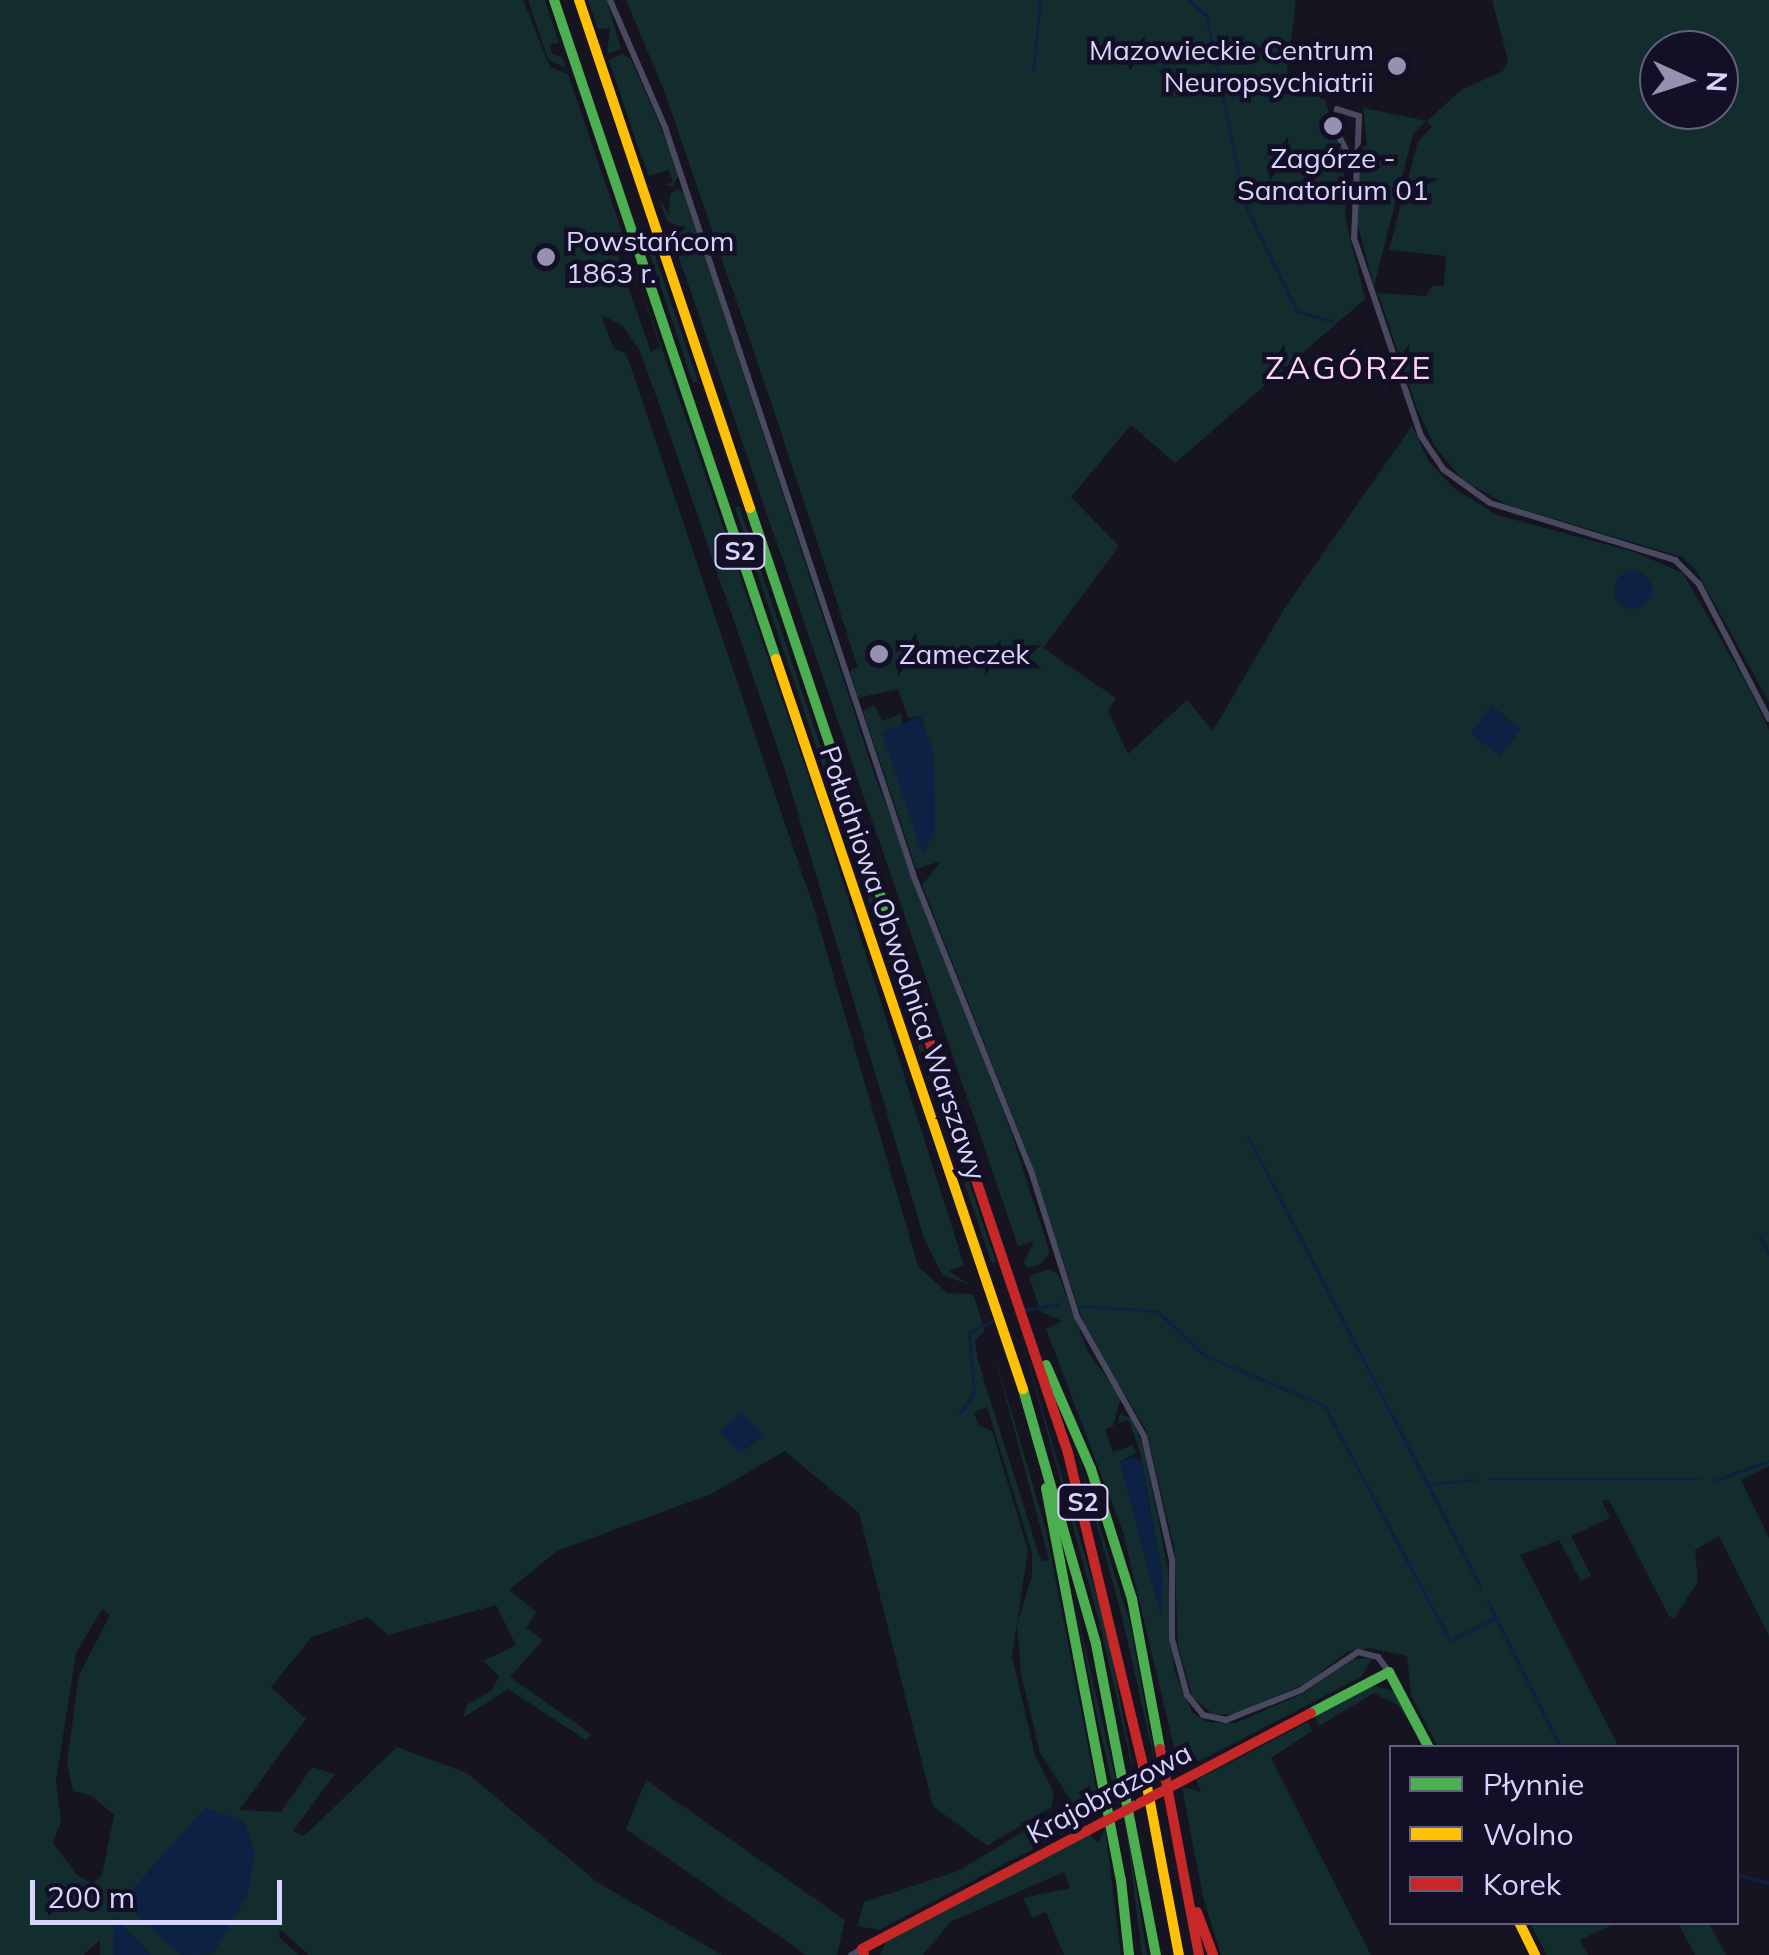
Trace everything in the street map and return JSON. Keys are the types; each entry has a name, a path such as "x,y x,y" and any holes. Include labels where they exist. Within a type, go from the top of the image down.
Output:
{"main road":[{"name":"Południowa Obwodnica Warszawy","path":"554,0 1028,1401 1096,1644 1156,1955"},
{"name":"Południowa Obwodnica Warszawy","path":"579,0 1025,1317 1117,1631 1179,1955"},
{"path":"1030,1334 1091,1469 1132,1599 1199,1955"},
{"path":"1028,1401 1133,1955"},
{"path":"1388,1672 1426,1745"},
{"name":"Krajobrazowa","path":"859,1953 1388,1672"},
{"path":"1188,1883 1213,1955"},
{"path":"1520,1925 1535,1955"}],"street":[{"path":"610,0 665,127 914,877 1032,1174 1077,1317 1144,1436 1172,1560 1172,1639 1187,1696 1203,1715 1226,1720 1301,1690 1358,1652 1378,1657 1388,1672"},
{"path":"1354,166 1334,128 1337,110 1359,116 1354,238 1421,436 1442,468 1490,503 1675,560 1699,584 1769,719"}],"green space":[{"path":"0,0 523,0 550,67 568,74 623,235 615,245 622,269 651,352 660,347 628,249 823,819 964,1265 949,1271 970,1285 942,1275 924,1238 784,767 663,415 639,349 622,325 601,315 614,349 626,353 815,912 918,1266 947,1293 973,1294 985,1330 975,1341 978,1361 1041,1561 1049,1560 992,1346 1046,1530 1101,1813 1083,1809 1088,1820 879,1930 857,1926 864,1902 958,1871 1072,1802 1040,1753 1021,1674 1017,1624 1032,1576 1032,1553 987,1407 974,1412 978,1425 992,1431 1028,1550 1012,1656 1035,1755 1054,1793 1051,1808 987,1846 933,1806 859,1513 785,1451 711,1494 557,1551 509,1590 536,1612 526,1628 543,1640 510,1677 591,1734 586,1740 508,1689 463,1718 467,1705 492,1690 499,1676 483,1661 516,1645 496,1605 388,1635 368,1617 312,1637 271,1687 306,1719 239,1810 281,1812 312,1767 335,1774 293,1831 304,1836 397,1747 467,1773 597,1882 722,1955 309,1955 280,1929 279,1937 299,1955 100,1955 100,1940 83,1955 0,1955","holes":["102,1609 110,1615 79,1675 67,1762 73,1791 92,1796 114,1815 102,1875 93,1884 76,1874 53,1843 61,1822 56,1781 76,1653"]},
{"path":"528,0 545,0 559,43 550,44 552,54 562,57 566,68 548,59"},
{"path":"588,0 607,0 621,49 607,54 610,28 598,29"},
{"path":"626,0 1296,0 1286,81 1325,100 1343,154 1346,221 1365,299 1175,463 1131,425 1071,497 1119,546 1043,648 1116,698 1108,711 1128,754 1187,700 1213,731 1284,609 1412,426 1429,462 1455,489 1497,515 1634,552 1683,573 1769,730 1769,1466 1741,1480 1769,1538 1769,1636 1719,1536 1695,1550 1698,1581 1674,1619 1669,1616 1609,1500 1602,1501 1610,1518 1571,1536 1591,1576 1581,1581 1559,1540 1520,1555 1618,1745 1437,1745 1411,1695 1407,1656 1369,1648 1347,1652 1307,1683 1234,1715 1213,1714 1193,1698 1178,1647 1174,1547 1146,1430 1086,1331 1027,1152 922,885 941,861 916,869 863,711 874,705 882,721 901,714 902,724 882,733 920,716 908,718 898,689 858,698 850,671 858,667 665,93"},
{"path":"1492,0 1769,0 1769,702 1696,570 1682,557 1508,505 1464,481 1435,447 1416,406 1378,293 1426,296 1432,286 1444,285 1446,256 1389,250 1418,141 1432,127 1426,121 1413,134 1374,286 1354,211 1361,146 1367,146 1363,108 1427,121 1461,90 1503,71 1508,60"},
{"path":"622,54 631,59 679,174 673,186 664,185 673,182 669,170 649,176 609,60"},
{"path":"678,189 684,193 875,776 1011,1132 1050,1253 1039,1265 1026,1268 1024,1262 1034,1241 1018,1246 674,243 673,234 683,229 667,221 658,198 669,214 670,194"},
{"path":"648,235 698,381 693,383 644,237"},
{"path":"739,506 996,1262 992,1264 735,508"},
{"path":"1049,1269 1058,1274 1088,1352 1121,1397 1113,1426 1105,1429 1113,1452 1133,1445 1136,1453 1120,1462 1160,1612 1163,1578 1140,1452 1129,1420 1118,1423 1120,1414 1133,1419 1144,1448 1168,1569 1174,1670 1192,1712 1207,1722 1235,1723 1302,1694 1352,1659 1373,1658 1361,1677 1192,1765 1187,1754 1180,1765 1177,1760 1123,1532 1046,1329 1062,1321 1041,1312 1029,1276"},
{"path":"1019,1329 1107,1631 1138,1793 1101,1629"},
{"path":"1076,1450 1130,1623 1159,1782 1121,1612"},
{"path":"1074,1600 1121,1802 1117,1804 1099,1726"},
{"path":"1373,1686 1395,1691 1424,1745 1398,1705 1374,1693 1319,1726 1315,1717"},
{"path":"1308,1722 1312,1731 1271,1758 1371,1955 1221,1955 1203,1897 1182,1787 1201,1792 1196,1780"},
{"path":"646,1780 845,1920 837,1955 806,1955 626,1829"},
{"path":"1125,1817 1147,1955 1142,1955"},
{"path":"1105,1827 1121,1955 1064,1955 1046,1912 1033,1918 1023,1898 1070,1888 1064,1872 950,1922 923,1955 880,1955 886,1941 1090,1834 1098,1844"},
{"path":"1531,1925 1612,1925 1580,1940 1588,1955 1547,1955"},
{"path":"1679,1925 1710,1925 1726,1955 1695,1955"}],"water":[{"path":"1633,571 1646,577 1652,590 1646,603 1633,609 1620,603 1614,590 1620,577"},
{"path":"1491,705 1521,729 1500,756 1471,734"},
{"path":"921,716 934,757 935,830 923,855 882,732"},
{"path":"742,1413 764,1436 740,1453 719,1432"},
{"path":"1134,1457 1141,1461 1163,1578 1161,1617 1120,1462"},
{"path":"205,1808 245,1822 255,1854 247,1896 213,1954 181,1955 122,1901"},
{"path":"114,1916 151,1955 113,1955"}],"waterway":[{"path":"1033,71 1040,0"},
{"path":"1189,0 1207,16 1245,204 1297,311 1333,321"},
{"path":"1248,1136 1481,1587"},
{"path":"1760,1237 1769,1254"},
{"path":"1025,1310 1058,1304"},
{"path":"1080,1306 1157,1311 1206,1356 1324,1405 1450,1640 1497,1618"},
{"path":"960,1413 974,1393 969,1333 994,1320"},
{"path":"1715,1480 1769,1461"},
{"path":"1491,1479 1699,1479"},
{"path":"1428,1484 1476,1480"},
{"path":"1488,1601 1560,1745"},
{"path":"1739,1875 1769,1883"}],"traffic: fast":[{"path":"554,0 776,659"},
{"path":"750,508 899,951"},
{"path":"1046,1365 1091,1469 1132,1599 1160,1749"},
{"path":"1023,1389 1096,1644 1156,1955"},
{"path":"1046,1488 1121,1880 1129,1955"},
{"path":"1311,1713 1389,1672 1427,1745"}],"traffic: slow":[{"path":"579,0 750,508"},
{"path":"776,659 1023,1389"},
{"path":"1143,1765 1179,1955"},
{"path":"1520,1925 1535,1955"}],"traffic: jam":[{"path":"899,951 1068,1453 1143,1765"},
{"path":"864,1955 862,1949 1311,1713"},
{"path":"1160,1749 1199,1955"},
{"path":"1197,1912 1213,1955"}],"place":[{"name":"Mazowieckie Centrum Neuropsychiatrii","path":"1397,66"},
{"name":"Zagórze - Sanatorium 01","path":"1333,126"},
{"name":"Powstańcom 1863 r.","path":"546,257"},
{"name":"Zameczek","path":"879,654"}],"district":[{"name":"ZAGÓRZE","path":"1349,367"}]}
